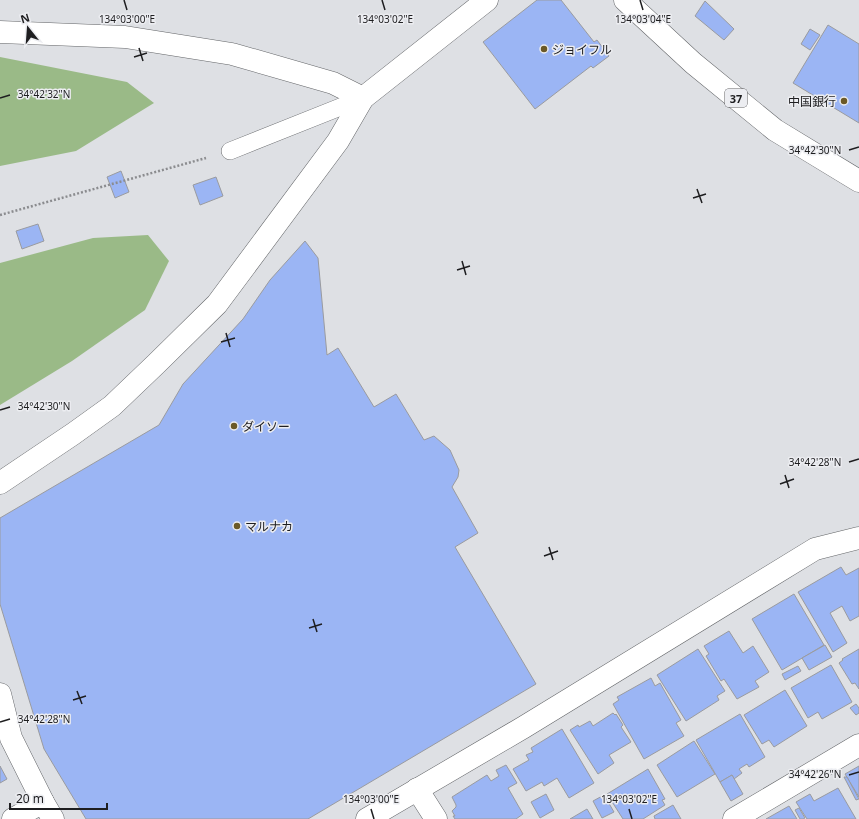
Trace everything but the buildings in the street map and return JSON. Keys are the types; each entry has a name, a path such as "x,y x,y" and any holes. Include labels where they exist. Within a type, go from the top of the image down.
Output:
{"street":[{"path":"0,483 112,406 217,304 338,141 363,98 487,0"},
{"name":"37","path":"625,0 693,63 775,130 859,181"},
{"path":"0,32 125,37 232,54 333,83 363,98"},
{"path":"367,819 537,719 815,549 859,538"},
{"path":"0,694 11,738 48,810 13,819"},
{"path":"734,819 859,745"},
{"path":"417,789 436,819"}],"lane":[{"path":"230,151 363,98"}],"path":[{"path":"0,215 230,151"}],"green space":[{"path":"0,57 127,82 154,103 76,151 0,166"},
{"path":"148,235 169,261 145,310 72,361 0,405 0,263 93,238"}],"place":[{"name":"ジョイフル","path":"544,49"},
{"name":"中国銀行","path":"844,101"},
{"name":"ダイソー","path":"234,426"},
{"name":"マルナカ","path":"237,526"}]}
